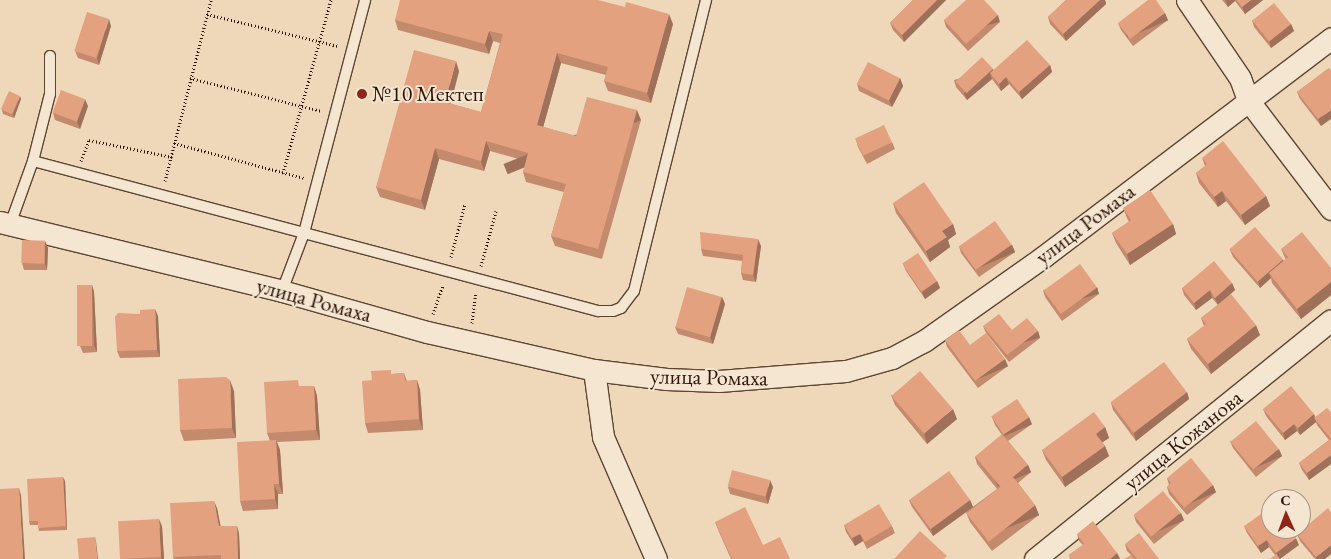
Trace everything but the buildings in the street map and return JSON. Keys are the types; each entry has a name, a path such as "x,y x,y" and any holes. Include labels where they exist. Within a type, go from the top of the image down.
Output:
{"street":[{"path":"1188,0 1240,78 1248,100 1331,210"},
{"name":"улица Ромаха","path":"6,222 282,291 427,332 594,370 666,380 767,379 846,371 892,358 924,340 1043,257 1331,38"},
{"name":"улица Кожанова","path":"1035,559 1331,320"},
{"path":"594,370 603,436 654,558"}],"lane":[{"path":"282,291 304,233 365,0"},
{"path":"33,161 77,170 161,195 598,311 621,308 634,291 706,0"},
{"path":"6,222 33,161 50,94 50,56"}],"path":[{"path":"161,195 211,0"},
{"path":"284,173 331,0"},
{"path":"207,14 352,49"},
{"path":"190,78 303,105 334,116"},
{"path":"77,170 89,140 172,157"},
{"path":"174,143 318,182"}],"place":[{"name":"№10 Мектеп","path":"362,94"}]}
